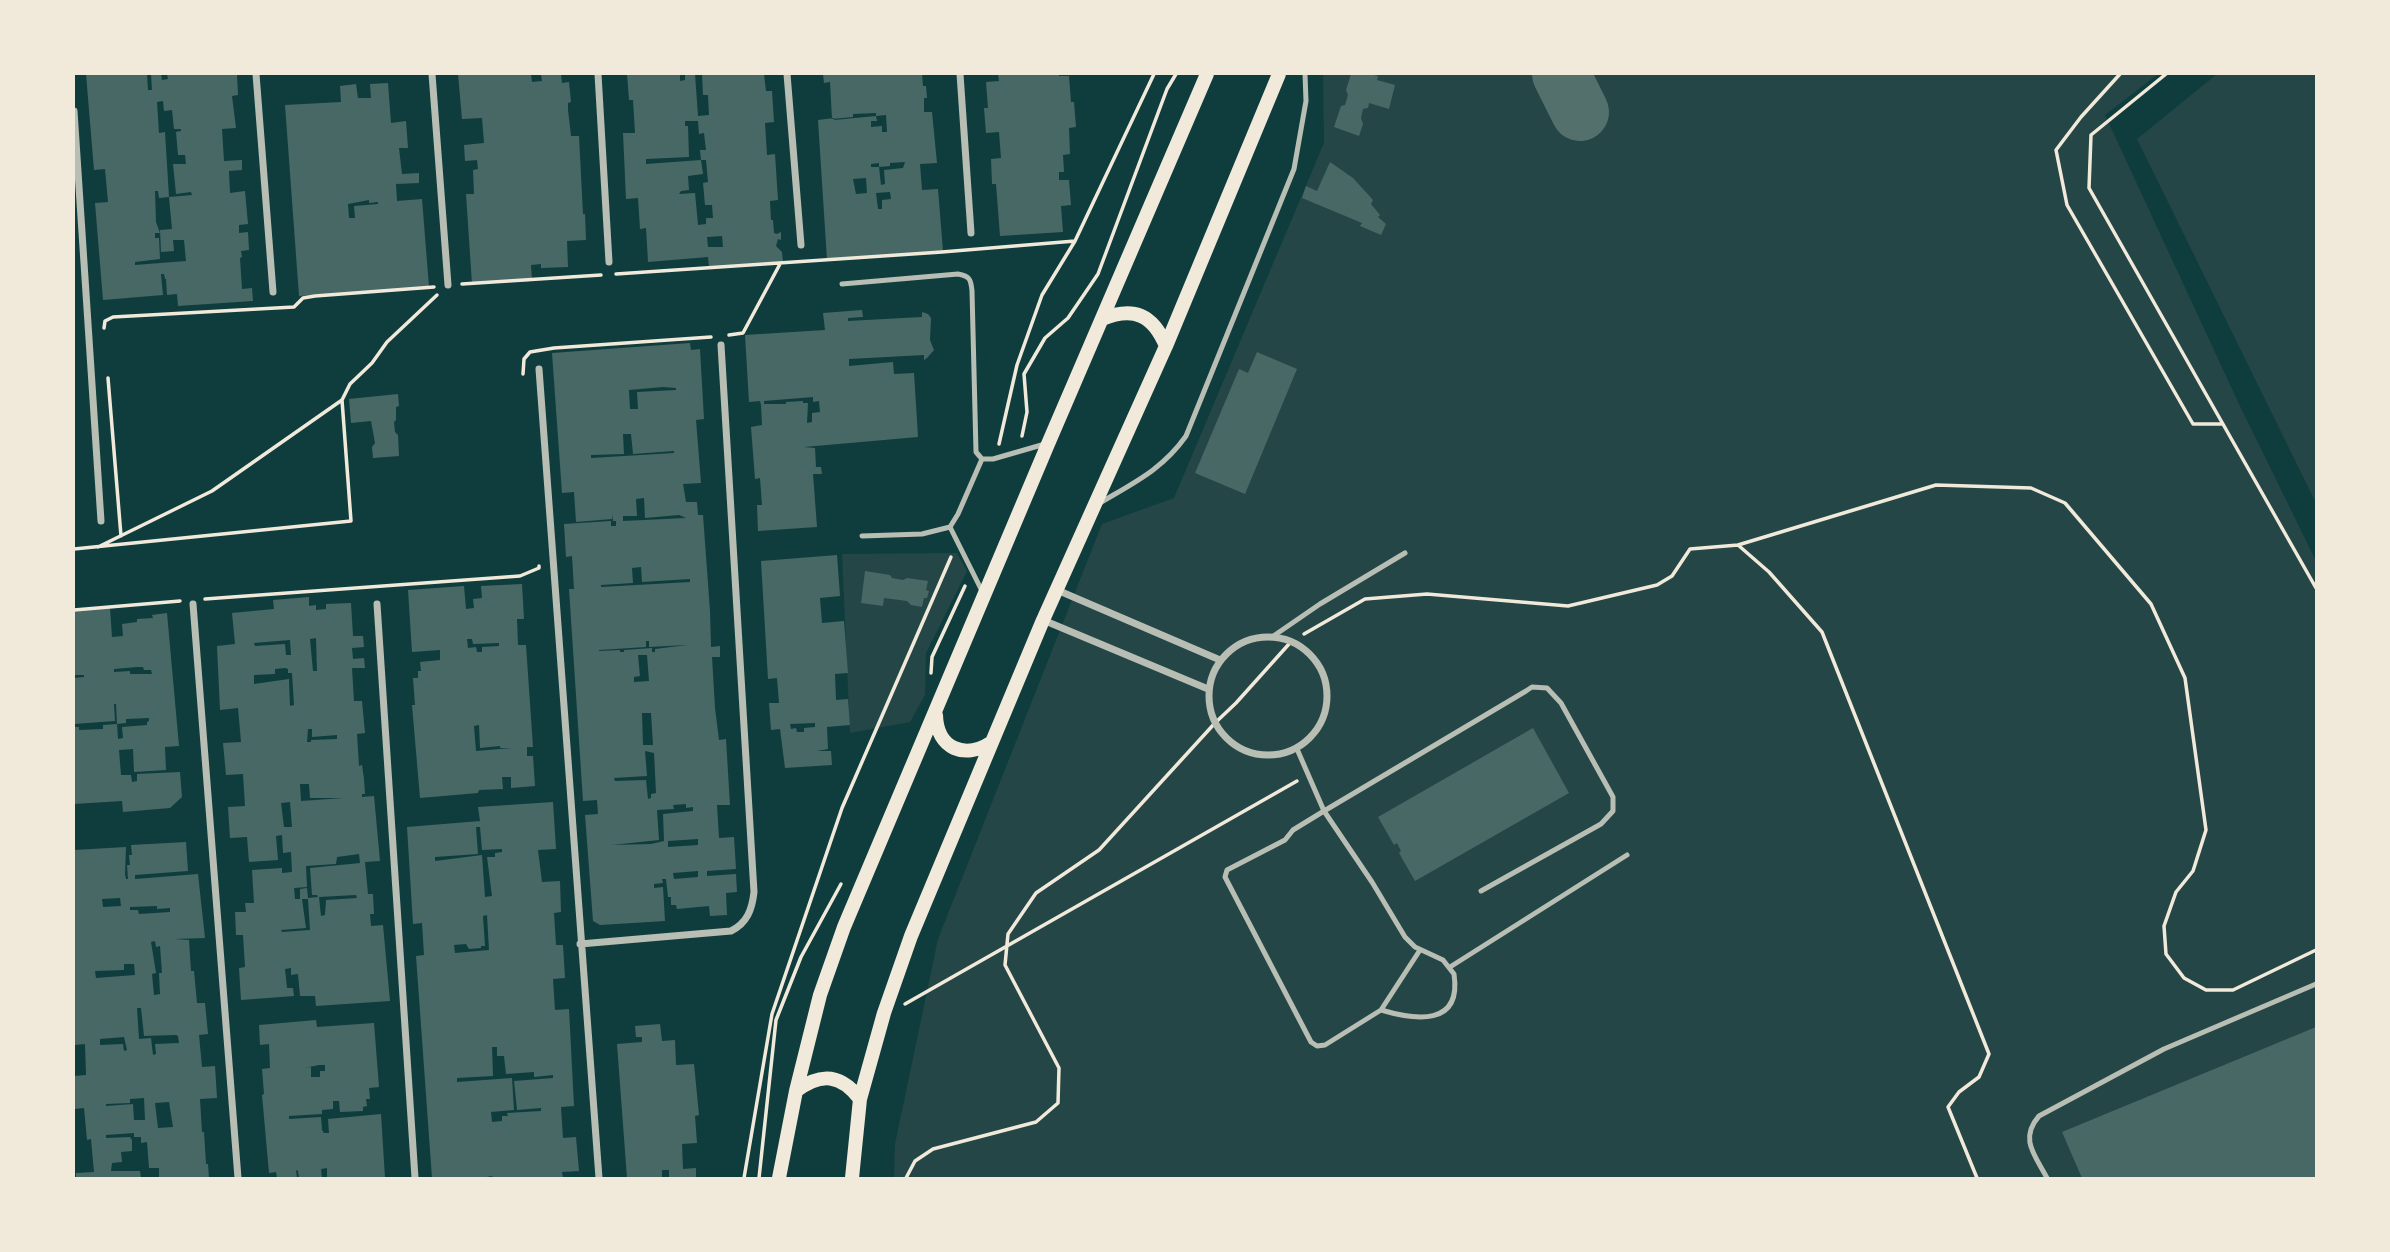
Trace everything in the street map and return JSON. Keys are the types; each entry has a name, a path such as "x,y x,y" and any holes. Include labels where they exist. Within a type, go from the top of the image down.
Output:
{"main road":[{"path":"779,1178 796,1091 820,995 845,927 1048,443 1208,74"},
{"path":"852,1178 860,1099 884,1013 911,936 1043,620 1166,346 1279,74"},
{"path":"1102,319 1117,313 1134,313 1149,320 1160,331 1166,346"},
{"path":"936,714 936,726 949,745 959,750 971,751 982,749 992,742"},
{"path":"796,1091 808,1082 822,1078 838,1080 851,1087 860,1099"}],"street":[{"path":"256,74 273,292"},
{"path":"432,74 449,285"},
{"path":"598,74 609,262"},
{"path":"787,74 801,245"},
{"path":"960,74 971,233"},
{"path":"74,111 101,521"},
{"path":"580,944 731,932 740,927 752,906 754,892 721,345"},
{"path":"539,369 598,1178"},
{"path":"1056,590 1220,660"},
{"path":"193,602 239,1178"},
{"path":"377,604 415,1178"},
{"path":"1043,620 1208,689"},
{"path":"1272,637 1291,641 1314,658 1327,683 1328,703 1323,721 1312,737 1297,749 1279,755 1259,755 1241,750 1226,738 1214,723 1209,705 1208,689 1220,660 1236,646 1253,638 1272,637"}],"lane":[{"path":"1093,508 1158,468 1186,436 1294,169 1306,101 1305,74"},
{"path":"842,284 958,274 967,275 971,280 976,452 982,459"},
{"path":"982,459 1018,453 1048,443"},
{"path":"862,536 922,534 950,527 982,459"},
{"path":"950,527 985,596"},
{"path":"1272,637 1320,604 1405,553"},
{"path":"1420,950 1381,1010 1325,1045 1317,1046 1311,1042 1225,877 1227,870 1285,840 1293,830 1532,687 1547,688 1561,703 1613,797 1613,811 1601,824 1481,891"},
{"path":"1297,749 1324,811 1405,937 1420,950 1443,960 1454,974 1454,994 1444,1011 1427,1018 1415,1018 1381,1010"},
{"path":"1450,967 1627,855"},
{"path":"2047,1178 2028,1139 2030,1126 2039,1116 2164,1049 2316,984"}],"path":[{"path":"996,458 1017,365 1042,295 1075,241 1154,74"},
{"path":"1018,453 1027,412 1024,374 1045,338 1068,318 1098,274 1167,89 1176,74"},
{"path":"2120,74 2081,117 2056,150 2067,205 2193,424 2223,424"},
{"path":"2166,74 2091,135 2089,188 2316,588"},
{"path":"105,341 105,321 113,317 294,307 303,298 315,296 1075,241"},
{"path":"524,382 524,359 530,352 743,332 780,264"},
{"path":"74,549 351,521 342,400 349,383 372,363 387,342 449,285"},
{"path":"107,368 121,536"},
{"path":"98,547 212,491 342,400"},
{"path":"906,1178 915,1161 933,1149 1036,1122 1058,1103 1059,1068 1005,965 1008,934 1036,893 1099,850 1214,723 1236,704 1291,641 1365,599 1427,594 1569,606 1657,585 1672,576 1690,550 1738,545 1936,485 2031,488 2065,503 2151,604 2185,678 2206,830 2193,871 2176,892 2164,926 2166,954 2184,978 2206,990 2232,990 2316,950"},
{"path":"744,1178 772,1014 842,808 957,541"},
{"path":"1738,545 1769,572 1822,632 1989,1054 1979,1077 1959,1092 1948,1107 1977,1178"},
{"path":"193,602 520,576 539,568 537,559"},
{"path":"931,683 932,657 972,572"},
{"path":"74,610 180,601"},
{"path":"884,1013 903,1006 1308,775"},
{"path":"759,1178 776,1020 801,957 845,877"}],"shaded area":[{"path":"1323,74 2158,74 2105,115 2239,404 2316,561 2316,1178 894,1178 895,1144 938,939 1102,524 1174,498 1324,143"},
{"path":"2217,74 2316,74 2316,503 2137,139"},
{"path":"957,553 967,571 926,653 925,695 910,722 850,733 842,554"}],"building":[{"path":"86,74 147,74 148,90 152,90 151,74 161,74 162,80 168,79 167,74 237,74 238,95 232,96 236,128 222,129 224,161 242,160 242,170 229,171 230,193 245,191 248,224 239,225 239,233 248,232 249,250 241,251 242,289 252,288 253,301 178,306 177,294 167,295 164,274 161,274 163,295 103,300 95,203 108,202 105,169 94,170","holes":["163,101 164,111 172,110 174,129 181,129 176,132 178,155 185,155 186,164 173,164 176,194 191,192 192,195 169,197 165,132 159,133 157,102","155,191 158,191 159,198 169,197 172,229 160,230 161,252 174,251 173,240 184,240 186,261 135,265 135,262 160,259 159,238 155,238 155,233 160,233 156,222"]},
{"path":"458,74 531,74 532,82 542,81 541,74 561,74 562,83 569,82 571,136 579,136 586,240 567,241 568,267 541,268 541,264 531,265 532,281 472,284 466,194 474,194 473,170 478,169 477,160 465,161 464,145 484,143 482,118 462,119"},
{"path":"627,74 680,74 680,81 685,80 685,74 695,74 698,116 709,115 708,95 703,95 702,74 764,74 766,91 772,91 774,122 765,123 767,155 775,154 778,200 770,201 771,220 774,233 781,232 781,240 778,239 776,246 782,252 783,262 709,267 708,257 648,262 646,228 640,229 638,198 626,199 623,133 635,133 633,100 629,100","holes":["685,121 698,121 699,134 704,133 706,150 700,150 701,160 646,164 646,159 689,157 688,126 685,126","701,160 706,160 708,182 703,183 705,205 712,205 713,218 706,218 706,224 698,225 695,193 679,194 689,190 688,176 703,174","722,236 723,247 708,247 707,237"]},
{"path":"823,74 922,74 927,98 924,98 924,112 932,112 937,163 920,164 922,190 938,189 943,251 827,260 818,120 832,118 830,82 824,83","holes":["876,113 876,116 834,120 853,117 853,114","886,115 887,132 882,132 882,126 871,127 871,121 877,121 876,116","905,162 903,168 884,170 885,184 881,185 879,167 890,166 890,163","866,178 867,193 856,194 853,179","890,192 891,199 882,200 882,209 878,209 876,193"]},
{"path":"998,74 1069,76 1076,127 1069,128 1070,154 1063,155 1064,172 1059,172 1059,180 1069,180 1071,205 1061,206 1063,232 1000,236 991,159 1001,158 999,132 986,133 984,108 988,108 986,82 999,81"},
{"path":"1351,74 1378,76 1377,80 1395,85 1389,109 1369,103 1368,108 1363,109 1363,124 1359,136 1334,127 1341,106 1345,105"},
{"path":"388,83 391,123 406,121 408,148 399,148 402,174 419,173 419,183 396,184 397,201 422,199 429,287 299,296 285,105 341,102 340,86 356,84 358,98 371,98 370,84","holes":["369,200 369,203 378,202 354,206 355,218 349,218 348,204"]},
{"path":"1330,162 1353,178 1373,200 1371,204 1380,215 1378,217 1386,224 1381,235 1360,226 1362,223 1302,198 1306,186 1317,191"},
{"path":"862,310 863,317 848,318 848,321 922,317 922,312 928,314 931,318 930,340 934,350 924,360 924,355 849,359 849,366 893,362 894,374 914,373 918,437 804,447 815,448 816,467 821,467 822,474 813,474 817,527 758,531 757,505 762,505 760,478 755,479 751,427 762,425 761,405 760,401 749,402 745,335 825,330 823,313","holes":["813,397 813,402 819,401 820,412 812,413 812,422 807,423 808,403 803,401 764,404 764,401"]},
{"path":"690,343 691,350 700,349 704,419 696,420 701,483 683,484 686,502 697,502 698,515 703,515 711,647 720,646 720,657 712,657 715,708 719,740 726,739 730,805 717,805 719,838 734,837 736,869 707,871 707,876 736,874 737,892 726,893 727,915 710,916 709,906 677,909 676,905 671,905 671,897 668,897 666,879 662,879 663,883 654,884 654,888 663,887 665,921 600,925 593,921 585,815 598,814 597,800 583,801 569,589 574,589 572,556 566,557 564,524 611,521 611,526 616,526 616,521 613,521 612,514 612,519 576,522 574,492 562,493 552,353","holes":["676,388 637,392 638,409 630,409 629,390","623,434 631,434 633,454 674,451 591,458 591,455 624,454","644,498 645,518 679,515 686,518 623,521 623,516 637,516 636,499","641,567 642,582 690,579 690,582 601,587 633,583 632,568","646,641 649,641 649,647 687,645 655,649 655,652 652,652 652,648 624,652 599,650 646,647","638,655 647,655 649,681 634,682 634,677 640,676","642,713 651,713 653,745 643,745","645,751 654,753 656,793 651,794 651,798 648,799 646,780 615,781 614,778 647,776","686,804 686,808 693,807 693,811 663,814 664,841 612,845 659,840 657,810 674,809 673,805","698,839 698,845 668,847 668,841","698,871 698,877 674,879 673,873"]},
{"path":"1257,352 1297,369 1245,494 1195,473 1239,369 1248,373"},
{"path":"398,394 399,406 396,407 394,422 399,456 373,458 372,447 375,443 371,421 351,423 349,399"},
{"path":"837,555 840,596 820,598 822,623 844,621 848,673 835,674 836,700 848,699 850,725 827,727 828,749 817,751 831,751 832,765 785,768 780,729 771,730 769,703 779,703 777,678 768,679 761,561","holes":["815,723 815,727 797,732 796,728 791,729 790,724"]},
{"path":"865,571 903,580 907,578 928,581 927,598 924,598 922,607 911,605 907,601 884,598 883,606 861,603"},
{"path":"522,584 524,619 517,619 518,645 526,645 533,747 527,747 527,756 533,756 535,786 511,788 511,777 502,777 503,789 420,798 412,705 415,705 413,678 418,678 418,671 421,671 420,662 440,660 440,650 412,652 408,590 464,586 466,609 474,608 473,599 482,598 481,586","holes":["467,639 472,639 473,644 499,643 499,646 482,647 482,652 477,652 476,647 468,648","479,725 480,748 512,748 476,751 474,726"]},
{"path":"309,597 309,606 316,605 316,610 326,609 326,604 351,603 353,636 363,636 364,647 352,648 353,659 364,658 365,668 352,668 354,701 362,701 365,733 357,734 359,766 362,765 364,779 365,794 362,794 362,797 374,796 380,861 365,862 368,894 373,894 374,914 370,914 371,926 383,925 390,1001 316,1006 315,996 300,996 298,974 291,975 291,968 285,969 287,988 293,988 294,996 241,1000 239,968 245,967 243,935 236,935 235,912 246,912 245,903 254,903 252,870 282,868 282,873 292,872 291,852 283,853 282,835 276,836 278,860 249,862 247,837 230,838 228,807 245,806 243,774 226,775 223,743 241,742 238,708 220,710 217,646 235,644 232,613 274,609 273,600","holes":["316,638 317,671 313,671 310,639","290,640 291,655 286,655 285,644 255,646 254,643","275,669 288,669 288,673 292,673 294,705 290,706 289,679 254,684 254,675 275,674","308,729 312,729 312,737 337,735 337,739 307,742","300,784 309,784 310,798 343,798 301,801","290,802 292,827 284,827 281,803","359,854 360,863 310,868 312,895 318,897 308,898 307,888 300,889 300,899 295,899 294,888 307,887 306,866 336,864 337,857","356,895 357,898 326,900 325,915 321,916 319,897","302,899 308,899 310,930 281,930 306,928"]},
{"path":"110,608 112,637 123,636 122,624 167,613 179,746 165,747 166,770 134,772 133,749 119,750 121,775 131,775 132,782 137,781 137,774 180,772 182,797 170,808 123,812 122,801 74,804 74,727 79,727 79,730 103,729 103,725 117,724 114,704 115,721 74,724 74,678 84,675 74,675 74,610","holes":["143,667 144,670 151,670 152,674 114,672 114,669","149,718 147,725 122,727 123,738 118,739 117,724 126,723 126,719"]},
{"path":"1533,728 1569,793 1415,881 1399,853 1401,851 1397,843 1394,845 1378,817"},
{"path":"553,802 556,849 538,850 542,882 560,881 561,912 554,913 556,945 563,945 565,978 553,979 555,1010 569,1009 574,1106 561,1107 563,1138 576,1137 579,1171 562,1172 563,1178 432,1178 416,956 424,955 422,923 413,924 407,827 480,821 478,807","holes":["476,827 480,827 482,850 502,849 502,852 495,853 495,857 487,857 492,896 485,897 482,855 435,861 435,857 478,854","487,915 489,950 455,953 454,945 466,944 469,949 485,946 483,916","492,1047 497,1047 497,1056 504,1056 506,1074 534,1072 534,1077 553,1075 553,1078 514,1081 517,1110 541,1108 541,1111 507,1113 508,1116 502,1116 502,1121 492,1122 491,1112 514,1110 512,1078 457,1082 457,1078 493,1076"]},
{"path":"186,842 188,871 135,875 135,879 198,874 205,938 174,939 189,940 197,1003 205,1003 208,1034 199,1035 202,1067 215,1066 217,1098 200,1099 209,1178 159,1178 159,1168 149,1168 147,1142 141,1143 141,1137 134,1137 134,1133 106,1135 106,1138 130,1137 132,1140 132,1151 121,1152 122,1162 112,1163 111,1171 140,1171 141,1178 76,1178 76,1173 94,1172 91,1139 87,1140 84,1108 74,1109 74,1076 86,1075 85,1044 74,1045 74,850 126,847 125,874 128,879 127,865 130,865 129,855 132,855 131,845","holes":["120,898 121,906 103,907 102,899","130,907 170,908 170,912 139,914 138,910 130,910","155,941 156,947 160,946 162,973 159,973 160,994 154,995 152,974 156,973 151,942","124,964 134,964 135,975 96,978 95,971 124,970","137,1008 141,1008 144,1036 176,1035 179,1043 155,1044 156,1054 153,1055 151,1038 139,1039","124,1037 127,1050 124,1051 123,1044 100,1045 100,1039","144,1098 145,1120 134,1120 133,1104 106,1106 130,1103 130,1099","169,1102 173,1127 158,1128 155,1103"]},
{"path":"316,1020 317,1027 374,1023 379,1087 369,1088 370,1099 366,1099 367,1106 363,1107 363,1111 340,1112 339,1101 333,1101 333,1109 322,1110 322,1114 289,1116 289,1119 321,1117 322,1130 329,1133 328,1119 381,1114 385,1178 327,1178 327,1168 321,1169 322,1178 299,1178 296,1170 297,1178 277,1178 276,1172 269,1173 262,1069 270,1068 269,1044 260,1045 259,1025","holes":["319,1065 325,1065 325,1071 320,1071 320,1077 311,1077 311,1067 304,1068"]},
{"path":"660,1024 662,1041 675,1040 676,1065 694,1064 699,1115 695,1116 697,1143 682,1144 683,1169 696,1168 696,1178 669,1178 669,1170 662,1170 662,1178 627,1178 617,1044 642,1042 642,1037 636,1037 635,1026"},
{"path":"2316,1027 2316,1178 2082,1178 2062,1132"}],"taxiway":[{"path":"1561,74 1580,112"}]}
